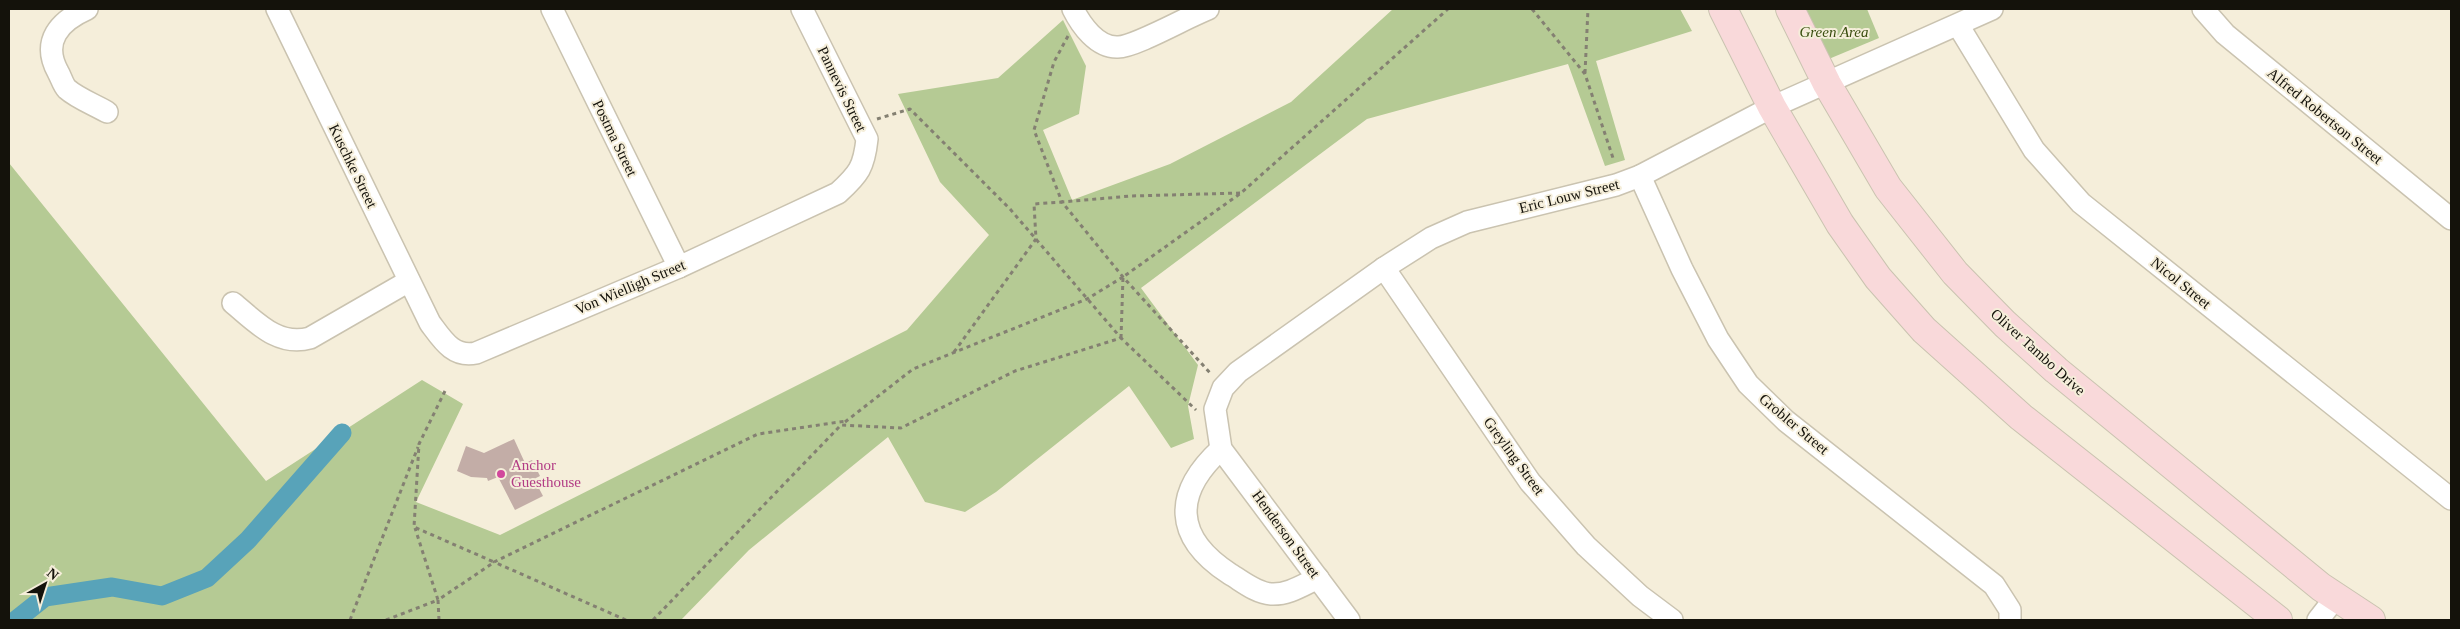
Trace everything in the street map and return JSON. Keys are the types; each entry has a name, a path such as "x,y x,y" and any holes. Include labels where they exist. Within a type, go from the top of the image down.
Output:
{"street":[{"path":"88,9 76,14 60,26 51,43 53,62 67,88 108,112"},
{"name":"Kuschke Street","path":"277,9 430,323"},
{"name":"Postma Street","path":"552,9 679,266"},
{"name":"Pannevis Street","path":"802,9 867,139 864,161 856,177 838,193"},
{"path":"1076,14 1088,33 1102,43 1118,48 1208,9"},
{"path":"1723,9 1772,107 1840,224 1878,278 1924,330 2021,417 2240,592 2278,620"},
{"name":"Oliver Tambo Drive","path":"1790,9 1827,84 1888,188 1955,273 2005,324 2056,370 2320,586 2370,620"},
{"name":"Eric Louw Street","path":"1219,439 1215,409 1223,388 1238,372 1384,268 1431,238 1467,222 1616,185 1640,176 1772,107 1992,9"},
{"name":"Alfred Robertson Street","path":"2203,9 2225,34 2451,219"},
{"name":"Nicol Street","path":"1958,25 2034,150 2081,202 2451,499"},
{"name":"Grobler Street","path":"1640,176 1682,269 1713,330 1748,384 1786,421 1994,585 2010,610 2010,620"},
{"name":"Von Wielligh Street","path":"430,323 446,344 457,352 466,356 476,353 679,266 838,193"},
{"name":"Greyling Street","path":"1384,268 1530,482 1586,546 1640,596 1672,620"},
{"path":"234,303 265,330 280,338 298,341 310,338 409,281"},
{"path":"1219,439 1187,500 1185,518 1187,529 1198,546 1224,570 1250,586 1270,594 1286,592 1318,578"},
{"name":"Henderson Street","path":"1219,439 1349,620"},
{"path":"2240,592 2257,620"},
{"path":"2318,620 2336,597"}],"path":[{"path":"652,620 846,421 914,370 1087,299 1123,277 1241,193 1448,9"},
{"path":"1532,9 1585,74 1614,158"},
{"path":"1585,74 1588,9"},
{"path":"1076,14 1054,62 1034,130 1062,202 1123,277 1223,388"},
{"path":"860,124 910,109 1010,209 1121,338 1219,439"},
{"path":"954,352 1036,239 1034,204 1131,196 1241,193"},
{"path":"1121,338 1123,277"},
{"path":"841,425 901,428 1016,371 1121,338"},
{"path":"350,620 419,444 445,391"},
{"path":"386,620 438,600 494,562 758,434 846,421"},
{"path":"419,444 414,527 438,600 439,620"},
{"path":"414,527 626,620"}],"green space":[{"path":"1393,9 1680,9 1692,31 1596,61 1625,160 1605,166 1568,64 1367,119 1141,288 1198,365 1188,406 1194,439 1171,448 1129,386 996,492 965,512 925,502 888,437 749,550 681,620 9,620 9,163 266,481 422,380 463,404 416,502 500,535 907,330 989,235 940,182 898,94 998,78 1063,20 1086,66 1079,114 1043,130 1072,200 1170,164 1291,102"},
{"name":"Green Area","path":"1796,9 1867,9 1879,38 1824,61"}],"building":[{"name":"Anchor Guesthouse","path":"514,439 525,463 532,460 540,476 534,479 543,496 515,510 498,477 488,481 487,478 471,477 457,471 466,446 484,453"}],"waterway":[{"path":"16,620 45,597 112,587 162,596 207,578 248,540 342,433"}],"place":[{"name":"Anchor Guesthouse","path":"501,474"}]}
